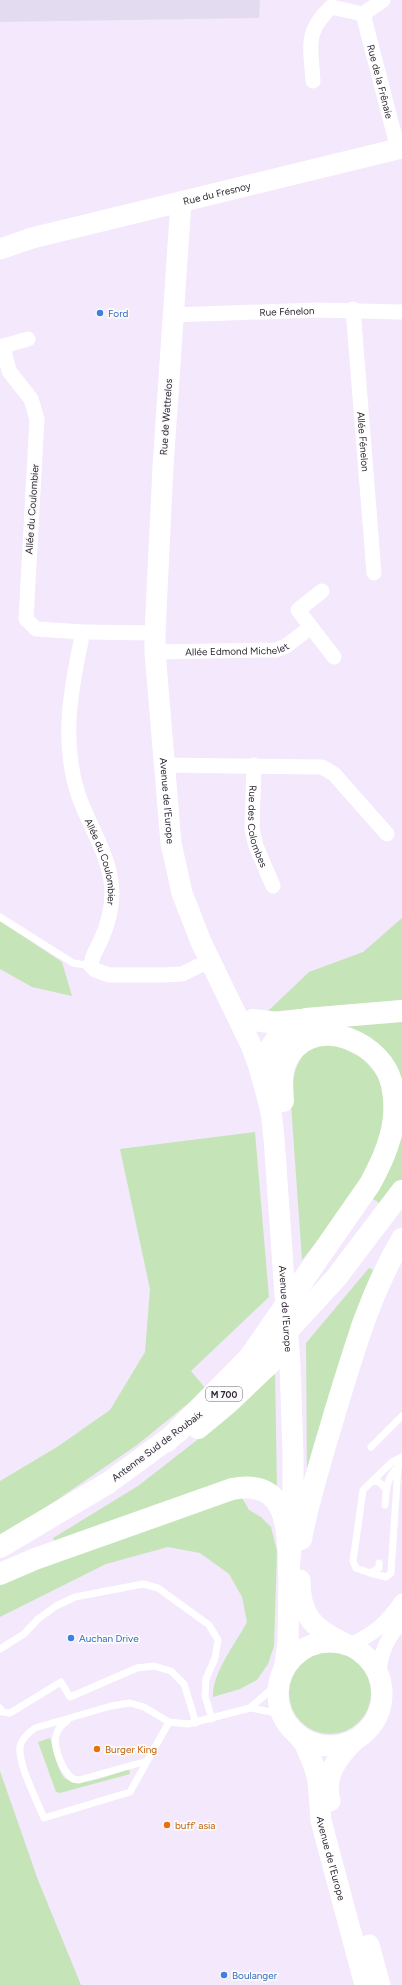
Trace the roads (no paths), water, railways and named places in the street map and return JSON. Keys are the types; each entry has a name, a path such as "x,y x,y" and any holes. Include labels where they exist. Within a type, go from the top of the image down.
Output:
{"highway":[{"path":"253,1020 278,1023 306,1019 402,1011"},
{"path":"277,1106 267,1063 270,1053 284,1032 296,1022 306,1019"},
{"path":"167,1441 236,1373 261,1343 370,1184 384,1157 390,1140 395,1112 392,1084 382,1063 364,1046 344,1036 333,1035 311,1038 302,1042 290,1053 284,1069 277,1106"},
{"name":"Antenne Sud de Roubaix","path":"0,1547 89,1495 167,1441 222,1396 272,1348 336,1278 402,1191"},
{"name":"Antenne Sud de Roubaix","path":"0,1558 122,1486 168,1452 215,1414 268,1366 311,1321 363,1261 402,1207"},
{"path":"301,1539 312,1489 360,1330 380,1278 402,1239"},
{"path":"0,1574 35,1559 232,1489 251,1487 259,1488 269,1494 282,1509 287,1526 289,1572"}],"street":[{"path":"313,81 311,42 312,31 329,3 363,14 383,0"},
{"name":"Rue de la Frênaie","path":"363,14 400,148"},
{"name":"Rue du Fresnoy","path":"0,249 32,238 400,148"},
{"name":"Rue de Wattrelos","path":"155,643 172,315 181,202"},
{"name":"Rue du Fresnoy","path":"0,242 32,238"},
{"name":"Rue Fénelon","path":"172,315 353,309 402,312"},
{"name":"Allée Fénelon","path":"353,309 374,573"},
{"name":"Allée du Coulombier","path":"28,339 2,346 9,371 31,399 37,419 26,619 36,629 83,632 155,643"},
{"path":"322,591 298,610 334,657"},
{"name":"Allée Edmond Michelet","path":"155,643 276,650 286,646 311,627"},
{"name":"Allée du Coulombier","path":"83,632 69,703 69,754 71,770 79,798 106,862 111,881 112,902 108,922 93,956 92,966"},
{"name":"Avenue de l'Europe","path":"155,643 163,765 171,843 181,887 190,916 251,1045 259,1067 277,1106 292,1225 301,1539 300,1590 305,1611 321,1631 346,1644"},
{"path":"163,765 315,766 328,770 334,774 388,834"},
{"name":"Rue des Colombes","path":"254,765 254,838 273,886"},
{"path":"92,966 96,970 109,975 164,976 182,974 211,960"},
{"name":"Avenue de l'Europe","path":"211,960 253,1020 270,1053"},
{"name":"Avenue de l'Europe","path":"277,1106 278,1169 283,1251 297,1398 293,1524 289,1572 289,1628 282,1674"},
{"path":"346,1644 374,1634 402,1601"},
{"path":"379,1674 364,1654 346,1644 325,1641 308,1646 294,1656 282,1674 278,1700 291,1727 312,1743 330,1746 355,1740 369,1729 380,1711 383,1690 379,1674 379,1663 390,1635 402,1621"},
{"name":"Avenue de l'Europe","path":"291,1727 305,1744 314,1766 318,1780 321,1821 365,1985"},
{"name":"Avenue de l'Europe","path":"355,1740 344,1751 334,1765 328,1783 329,1795 380,1985"}],"lane":[{"path":"0,917 73,963 92,966"},
{"path":"371,1448 402,1416"},
{"path":"400,1465 391,1573 386,1577 356,1568 353,1562 363,1490 392,1462 402,1457"},
{"path":"385,1506 386,1489 393,1470 400,1465"},
{"path":"372,1481 379,1482 386,1489"},
{"path":"370,1573 378,1568 379,1563"},
{"path":"0,1649 24,1634 38,1619 56,1606 75,1597 143,1584 158,1588 209,1625 218,1640 215,1658 206,1679 205,1696 212,1719"},
{"path":"0,1708 2,1712 10,1713 61,1682 70,1697 137,1668 154,1666 171,1671 184,1684 196,1722"},
{"path":"250,1708 274,1687 282,1674"},
{"path":"169,1722 130,1792 44,1818 24,1768 20,1747 26,1735 35,1728 111,1706 130,1703 144,1707 169,1722 188,1724 250,1708 261,1709 270,1712 291,1727"},
{"path":"70,1718 60,1726 56,1736 56,1744 64,1770 73,1779 79,1780 147,1761"}],"place":[{"name":"Ford","path":"100,313"},
{"name":"Auchan Drive","path":"71,1638"},
{"name":"Burger King","path":"97,1749"},
{"name":"buff' asia","path":"167,1825"},
{"name":"Boulanger","path":"224,1975"}]}
